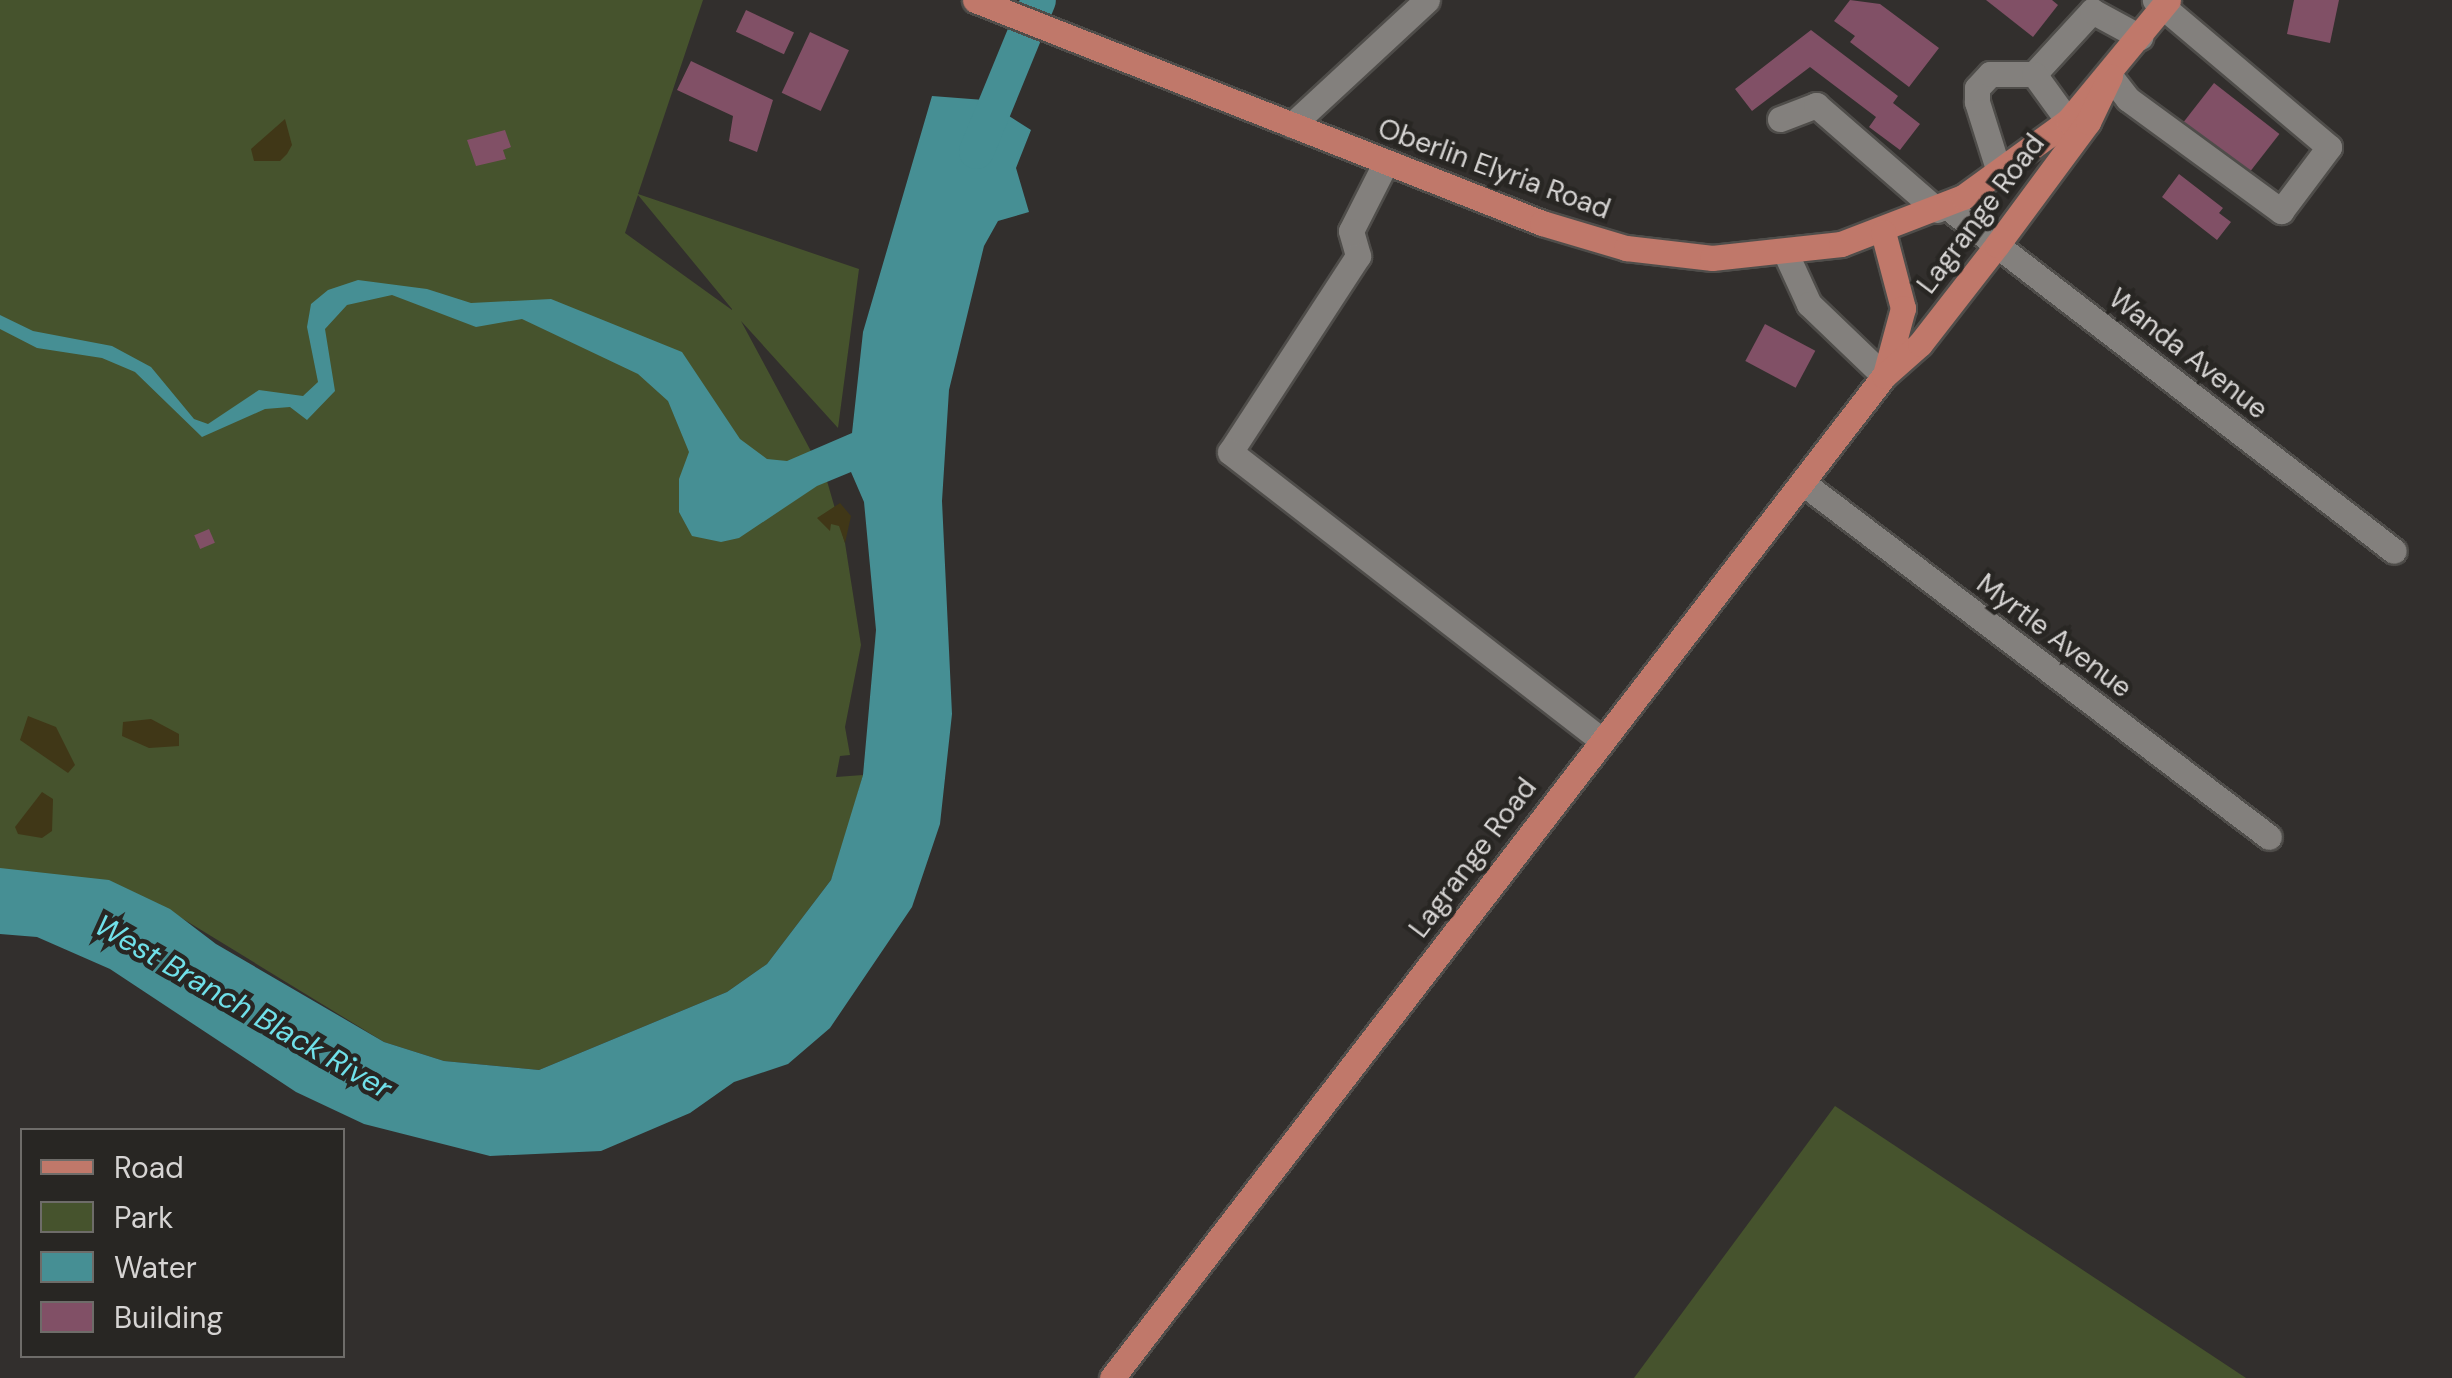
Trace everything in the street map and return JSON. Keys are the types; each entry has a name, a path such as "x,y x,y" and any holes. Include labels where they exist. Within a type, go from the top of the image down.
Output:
{"main road":[{"name":"Oberlin Elyria Road","path":"981,2 1542,223 1626,248 1712,258 1786,254 1883,232 1941,208 2000,175 2068,121 2110,76 2162,3"},
{"name":"Lagrange Road","path":"1112,1378 1884,376 1920,344 1998,245 2088,122 2110,76"},
{"name":"Lagrange Road","path":"1883,232 1903,308 1884,376"}],"street":[{"path":"1292,125 1427,0"},
{"path":"2110,76 2128,99 2281,212 2330,147 2162,3"},
{"path":"2000,175 1976,88 1990,74 2034,74 2092,12 2140,37"},
{"path":"2034,74 2068,121"},
{"name":"Wanda Avenue","path":"1780,118 1816,105 1941,208 1998,245 2394,551"},
{"path":"1386,162 1351,231 1358,256 1230,452 1602,740"},
{"path":"1786,254 1809,304 1884,376"},
{"name":"Myrtle Avenue","path":"1803,483 2269,837"}],"green space":[{"path":"0,0 703,0 638,194 859,269 838,428 741,321 827,481 845,543 861,645 845,727 850,755 840,756 836,777 863,775 843,846 831,880 767,964 727,992 539,1070 444,1061 384,1042 157,903 0,900","holes":["638,195 732,310 625,233"]},
{"path":"1835,1106 2246,1378 1634,1378"}],"sand":[{"path":"285,119 292,145 287,154 280,161 254,161 251,149"},
{"path":"840,503 851,516 845,543 839,526 831,524 830,531 817,518"},
{"path":"28,716 56,727 75,765 68,773 20,740"},
{"path":"151,719 179,734 179,746 149,748 122,736 123,722"},
{"path":"42,792 53,799 52,831 42,838 18,834 15,827"}],"water":[{"path":"932,96 984,100 1031,130 1016,168 1029,212 998,221 984,246 949,390 942,501 952,714 940,824 912,907 830,1028 788,1064 734,1082 690,1113 601,1151 490,1156 364,1124 296,1092 110,969 37,937 0,934 0,868 109,880 170,909 216,944 384,1042 444,1061 539,1070 727,992 767,964 831,880 863,775 876,630 864,502 851,472 817,486 739,538 721,542 692,536 679,512 679,479 689,452 668,401 638,374 522,319 476,327 392,295 347,305 325,329 335,391 307,420 290,407 265,409 202,437 135,372 102,358 37,348 0,329 0,315 33,331 112,346 151,367 194,419 208,424 259,390 303,396 318,382 307,327 311,304 328,290 358,280 427,289 471,303 551,299 682,352 740,439 767,459 787,461 852,433 863,332"}],"building":[{"path":"1850,0 1880,4 1939,48 1909,87 1850,42 1855,36 1834,21"},
{"path":"1986,0 2052,0 2058,5 2033,37"},
{"path":"2294,0 2339,0 2330,43 2287,34"},
{"path":"746,10 794,32 784,54 736,32"},
{"path":"1811,30 1898,96 1893,103 1920,124 1900,150 1869,127 1876,117 1810,67 1752,111 1735,89"},
{"path":"810,32 849,50 821,111 782,93"},
{"path":"691,61 773,100 757,152 729,141 733,116 677,90"},
{"path":"2214,83 2279,134 2245,178 2180,127"},
{"path":"505,130 511,147 503,150 506,159 476,166 467,140"},
{"path":"2179,174 2223,208 2219,213 2231,222 2217,240 2162,197"},
{"path":"1765,324 1815,351 1796,388 1745,361"},
{"path":"209,529 215,543 200,549 194,535"}],"waterway":[{"name":"West Branch Black River","path":"976,151 1038,0"}]}
